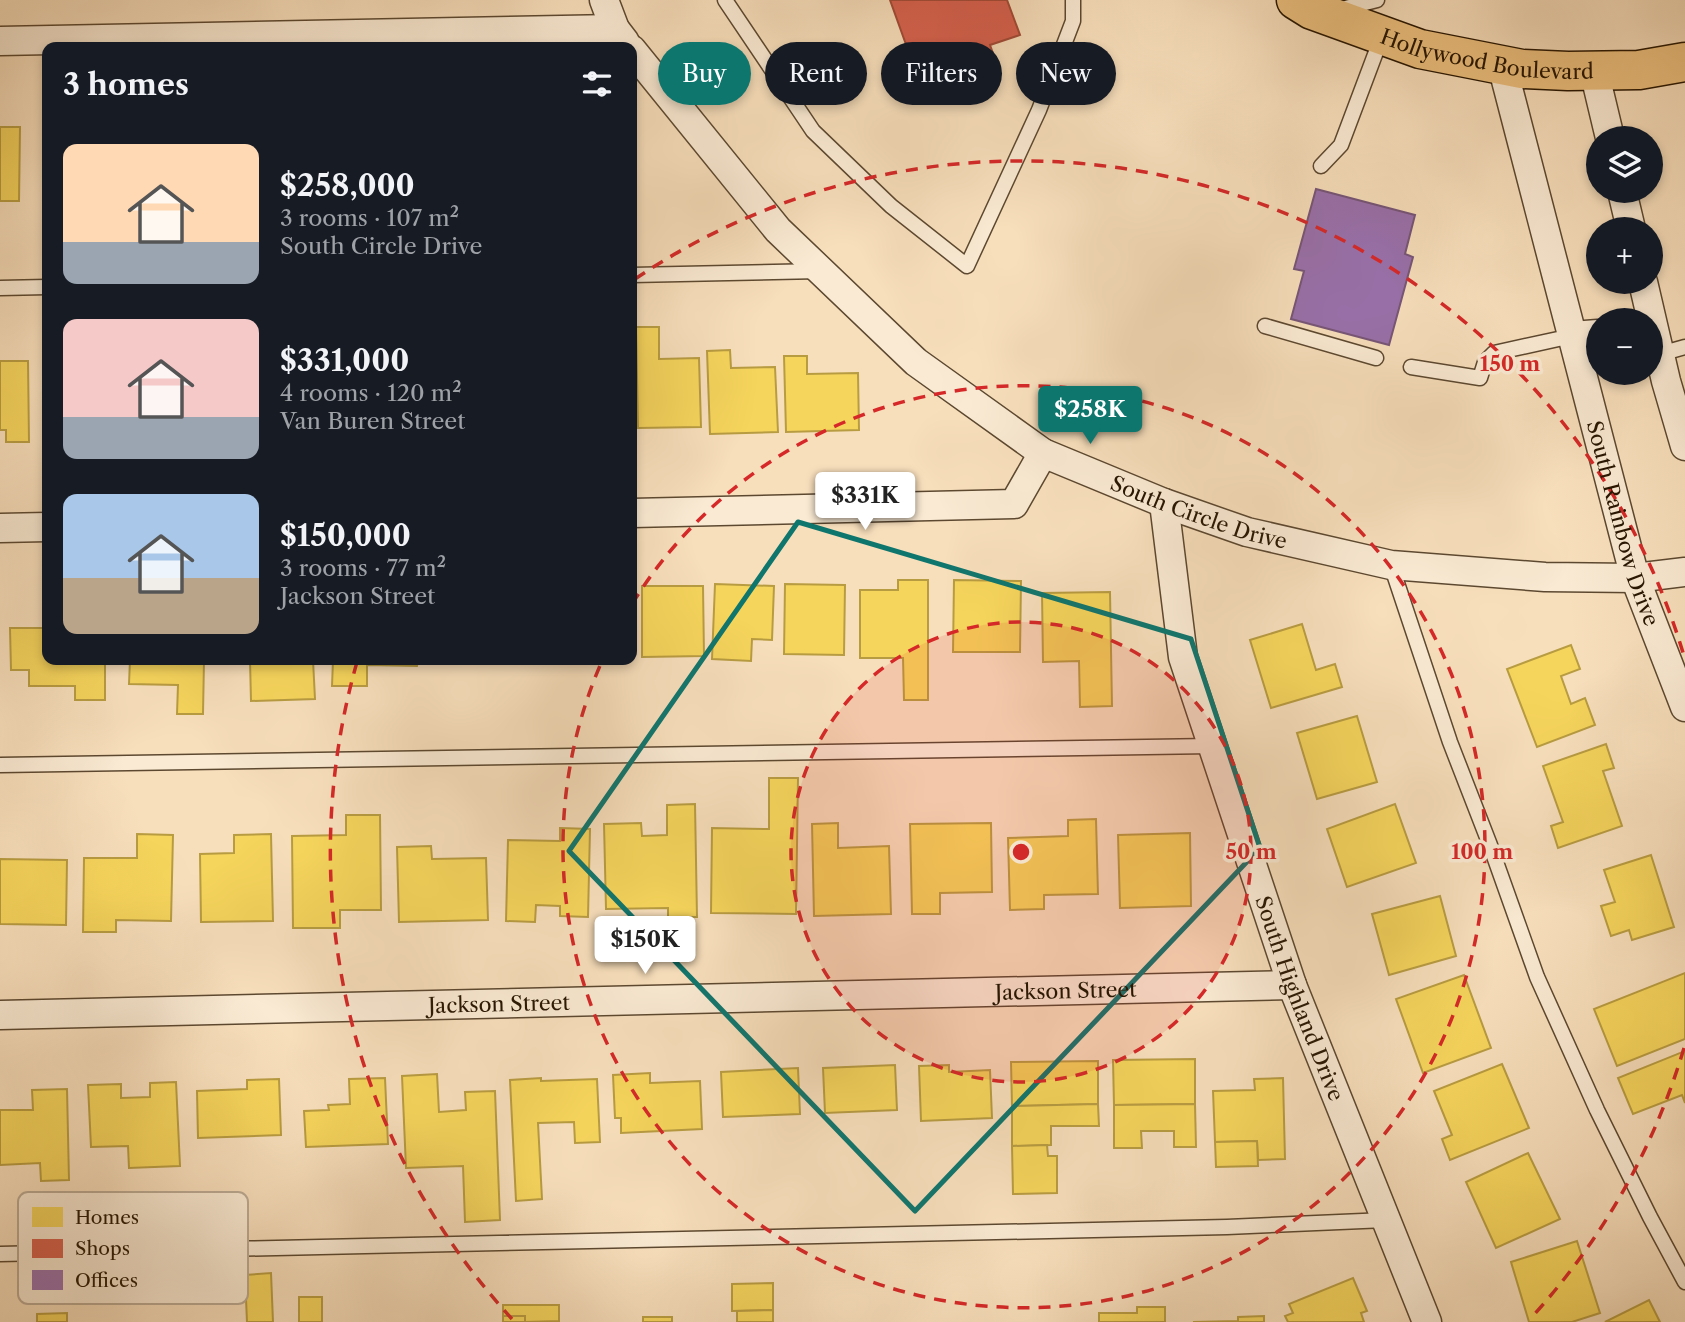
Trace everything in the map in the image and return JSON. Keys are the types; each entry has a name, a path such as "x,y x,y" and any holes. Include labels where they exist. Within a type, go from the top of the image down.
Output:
{"highway":[{"name":"Hollywood Boulevard","path":"1310,7 1379,18 1420,49 1522,69 1639,70 1685,62"}],"street":[{"name":"South Circle Drive","path":"604,0 625,42"},
{"path":"0,41 625,42"},
{"name":"South Circle Drive","path":"637,57 778,230 916,362 1043,453 1164,503 1247,532 1391,565 1545,577 1635,578 1685,572"},
{"name":"South Rainbow Drive","path":"1502,65 1585,335 1635,578 1685,707"},
{"path":"1594,71 1607,126"},
{"path":"1663,346 1685,446"},
{"path":"637,513 1014,504 1043,453"},
{"name":"South Highland Drive","path":"1164,503 1183,657 1292,985 1427,1322"},
{"path":"0,528 42,527"},
{"name":"Jackson Street","path":"0,1015 1292,985"}],"lane":[{"path":"725,0 813,131 891,206 967,266 1039,110 1073,21 1073,0"},
{"path":"1321,166 1341,145 1379,18"},
{"path":"637,275 821,271"},
{"path":"0,288 42,287"},
{"path":"1265,326 1376,358"},
{"path":"1411,367 1480,379 1485,362 1494,353 1585,335"},
{"path":"1391,565 1450,742 1537,976 1597,1110 1685,1282"},
{"path":"0,765 1212,746"},
{"path":"248,1248 1213,1227 1386,1220"},
{"path":"0,1254 18,1254"}],"highlighted area":[{"path":"798,522 1191,639 1260,848 915,1211 569,851"}],"building: Homes":[{"path":"0,127 20,127 19,201 0,201"},
{"path":"637,327 659,327 659,359 699,358 701,427 638,428"},
{"path":"730,350 731,368 775,367 778,432 710,434 707,351"},
{"path":"784,356 807,356 807,374 858,373 859,430 786,432"},
{"path":"0,361 28,361 29,442 6,442 6,430 0,430"},
{"path":"898,580 928,580 928,700 904,700 903,658 860,658 860,590 898,590"},
{"path":"954,580 1021,581 1020,652 953,652"},
{"path":"715,584 774,586 772,640 752,639 751,661 712,659"},
{"path":"785,584 845,585 844,655 784,654"},
{"path":"642,586 703,586 704,656 642,657"},
{"path":"1110,592 1112,706 1080,707 1079,661 1043,662 1042,593"},
{"path":"1302,624 1316,670 1335,664 1342,687 1271,708 1250,640"},
{"path":"10,628 42,628 42,665 105,665 105,700 75,700 75,686 29,686 29,670 11,670"},
{"path":"1571,645 1580,669 1561,676 1571,704 1585,698 1595,725 1537,747 1507,669"},
{"path":"130,665 204,665 203,714 177,714 178,685 129,684"},
{"path":"250,665 313,665 315,699 251,701"},
{"path":"333,665 367,665 367,686 332,686"},
{"path":"1357,716 1377,782 1317,799 1297,733"},
{"path":"1606,744 1614,768 1603,771 1622,826 1558,848 1551,826 1563,822 1543,766"},
{"path":"769,778 798,778 796,914 711,913 712,828 769,829"},
{"path":"695,804 697,917 668,917 668,908 606,909 604,824 641,823 642,836 667,835 667,805"},
{"path":"1395,804 1416,863 1347,887 1327,829"},
{"path":"346,815 380,815 381,910 340,910 340,928 293,928 292,836 346,835"},
{"path":"1096,819 1098,894 1044,895 1044,909 1010,910 1008,838 1068,836 1068,820"},
{"path":"838,823 838,848 889,846 891,914 814,916 812,824"},
{"path":"991,823 992,892 940,893 940,914 912,914 910,824"},
{"path":"560,828 590,829 588,917 560,916 560,906 536,905 535,922 506,921 508,840 560,841"},
{"path":"1190,833 1191,906 1120,908 1118,835"},
{"path":"137,834 173,835 171,921 116,920 116,932 83,932 84,858 137,858"},
{"path":"271,834 273,921 201,922 200,854 234,853 234,835"},
{"path":"431,846 432,859 486,858 488,920 399,922 397,847"},
{"path":"1651,855 1674,927 1632,940 1629,930 1611,936 1601,906 1615,902 1604,870"},
{"path":"0,859 67,860 66,925 0,924"},
{"path":"1440,896 1456,956 1389,975 1372,914"},
{"path":"1685,973 1685,1039 1617,1066 1594,1009"},
{"path":"1464,975 1491,1048 1423,1073 1396,999"},
{"path":"1685,1051 1685,1103 1682,1095 1633,1114 1618,1078"},
{"path":"1195,1059 1195,1104 1114,1105 1113,1060"},
{"path":"1098,1061 1098,1104 1012,1106 1011,1062"},
{"path":"1502,1064 1529,1128 1450,1160 1442,1139 1452,1135 1434,1091"},
{"path":"895,1065 897,1110 825,1113 823,1068"},
{"path":"949,1065 949,1072 990,1070 992,1118 921,1121 919,1066"},
{"path":"798,1068 800,1114 723,1117 721,1072"},
{"path":"650,1073 650,1083 700,1081 702,1129 621,1133 621,1118 615,1118 613,1075"},
{"path":"437,1074 439,1112 466,1110 465,1092 495,1091 500,1220 465,1222 463,1166 406,1168 402,1076"},
{"path":"385,1078 388,1144 306,1147 304,1111 329,1110 328,1105 350,1104 349,1079"},
{"path":"541,1078 541,1081 597,1079 600,1142 575,1143 574,1122 538,1123 542,1199 516,1201 510,1080"},
{"path":"1283,1078 1285,1159 1258,1160 1257,1141 1215,1142 1213,1091 1255,1090 1254,1079"},
{"path":"279,1079 281,1135 198,1138 197,1091 247,1089 247,1080"},
{"path":"176,1082 180,1166 129,1168 128,1146 91,1147 88,1085 121,1084 121,1098 150,1097 150,1083"},
{"path":"67,1089 69,1180 41,1181 40,1163 0,1165 0,1110 33,1110 32,1090"},
{"path":"1098,1104 1099,1126 1051,1126 1051,1145 1012,1146 1012,1106"},
{"path":"1195,1104 1196,1147 1174,1147 1174,1131 1141,1131 1142,1148 1114,1148 1114,1105"},
{"path":"1257,1141 1258,1166 1216,1167 1215,1142"},
{"path":"1047,1145 1048,1156 1057,1156 1057,1193 1013,1194 1012,1146"},
{"path":"1528,1153 1560,1219 1496,1248 1466,1182"},
{"path":"1577,1241 1600,1313 1572,1322 1529,1322 1511,1262"},
{"path":"271,1273 273,1322 247,1322 248,1275"},
{"path":"1353,1278 1367,1311 1361,1313 1364,1322 1288,1322 1285,1316 1293,1313 1289,1304"},
{"path":"773,1283 773,1310 732,1311 732,1284"},
{"path":"299,1297 322,1297 322,1322 299,1322"},
{"path":"1649,1300 1660,1322 1605,1322"},
{"path":"503,1305 559,1305 559,1321 525,1322 525,1316 503,1316"},
{"path":"1137,1307 1165,1307 1165,1322 1099,1322 1099,1313 1137,1313"},
{"path":"773,1310 773,1322 737,1322 737,1311"},
{"path":"67,1313 67,1322 37,1322 37,1314"},
{"path":"503,1316 525,1316 525,1322 503,1322"},
{"path":"1264,1316 1264,1322 1193,1322 1238,1321 1238,1317"},
{"path":"643,1317 672,1317 672,1322 643,1322"}],"building: Shops":[{"path":"890,0 1007,0 1020,35 999,42 905,42"}],"building: Offices":[{"path":"1316,189 1415,215 1405,254 1413,257 1389,345 1291,319 1304,271 1294,269"}]}
